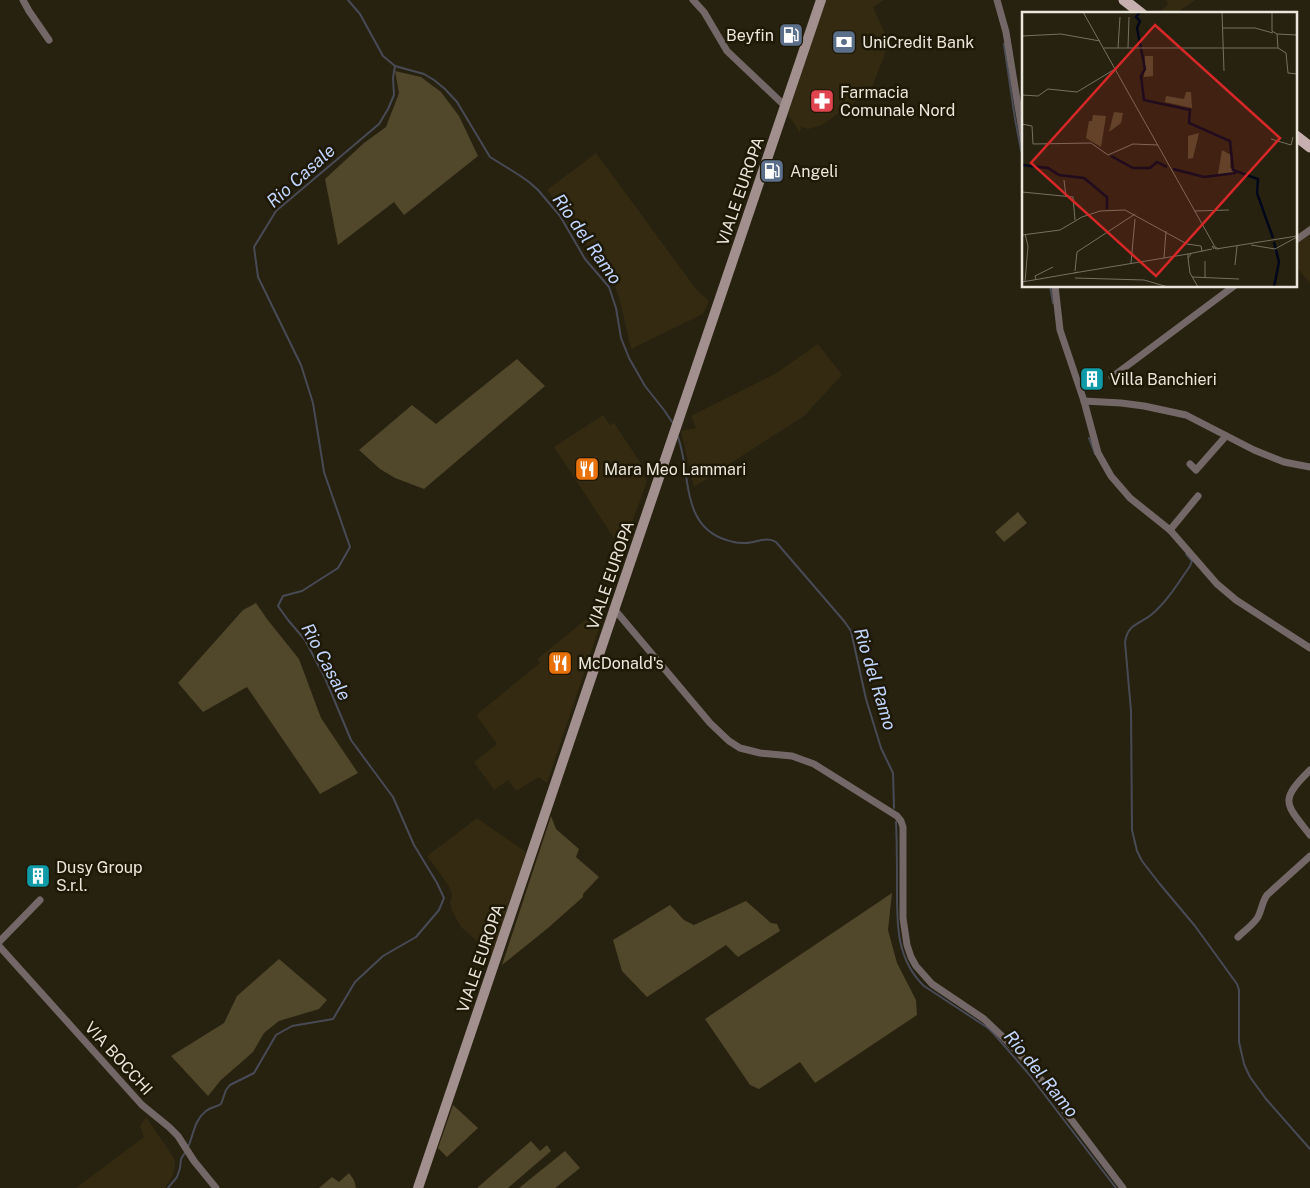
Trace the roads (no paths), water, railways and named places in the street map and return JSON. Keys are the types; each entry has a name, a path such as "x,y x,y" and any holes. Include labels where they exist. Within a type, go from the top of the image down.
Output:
{"main road":[{"name":"VIALE EUROPA","path":"418,1188 821,0"},
{"path":"1124,0 1139,12"},
{"path":"1298,138 1310,147"}],"street":[{"path":"23,0 50,40"},
{"path":"692,0 704,12 727,51 785,106"},
{"path":"997,0 1006,32 1022,131"},
{"path":"1298,239 1310,230"},
{"path":"1055,288 1060,330 1084,401 1098,453 1111,476 1130,498 1170,530 1229,595 1310,648"},
{"path":"1112,378 1231,288"},
{"path":"1084,401 1144,406 1186,415 1254,450 1284,462 1310,467"},
{"path":"1190,464 1196,470 1226,436"},
{"path":"1170,530 1198,496"},
{"path":"614,610 710,723 729,741 740,748 760,753 792,756 814,764 897,816 903,827 903,918 905,936 911,957 916,966 932,984 984,1020 1030,1065 1123,1188"},
{"path":"1310,770 1293,788 1289,796 1290,806 1310,835"},
{"path":"1238,936 1255,921 1267,894 1310,856"},
{"path":"0,941 40,900"},
{"name":"VIA BOCCHI","path":"0,947 142,1105 169,1127 184,1144 203,1173 216,1188"}],"waterway":[{"name":"Rio Casale","path":"188,1147 202,1115 221,1104 230,1085 254,1073 276,1035 292,1026 333,1019 355,982 383,956 416,937 439,910 444,898 414,845 393,797 351,740 325,678 305,640 278,606 283,596 302,591 338,568 350,547 324,472 313,403 301,365 258,277 254,247 276,211 379,124 394,95 393,78 395,66 383,56 360,14 348,0"},
{"path":"1004,44 1022,152"},
{"name":"Rio del Ramo","path":"395,66 424,74 445,89 457,102 490,157 529,182 560,216 585,259 609,287 616,308 621,338 629,358 645,386 672,422"},
{"path":"1050,288 1053,303"},
{"name":"Rio del Ramo","path":"678,437 691,500 696,514 704,526 716,536 735,542 750,543 761,540 776,542 851,631 866,699 881,748 893,773 894,808"},
{"path":"1089,438 1095,454"},
{"path":"1186,554 1192,561 1177,586 1157,610 1131,628 1126,636 1131,711 1132,830 1137,851 1142,861 1195,926 1237,984 1239,990 1239,1042 1244,1064 1250,1077 1266,1099 1310,1149"},
{"name":"Rio del Ramo","path":"896,822 898,925 903,951 915,975 924,986 988,1028 994,1034 1028,1073 1116,1188"},
{"name":"Rio Casale","path":"168,1188 177,1177 181,1159 186,1151"}],"place":[{"name":"Beyfin","path":"791,35"},
{"name":"UniCredit Bank","path":"844,42"},
{"name":"Farmacia Comunale Nord","path":"822,101"},
{"name":"Angeli","path":"772,171"},
{"name":"Villa Banchieri","path":"1092,379"},
{"name":"Mara Meo Lammari","path":"587,469"},
{"name":"McDonald's","path":"560,663"},
{"name":"Dusy Group S.r.l.","path":"38,876"}]}
